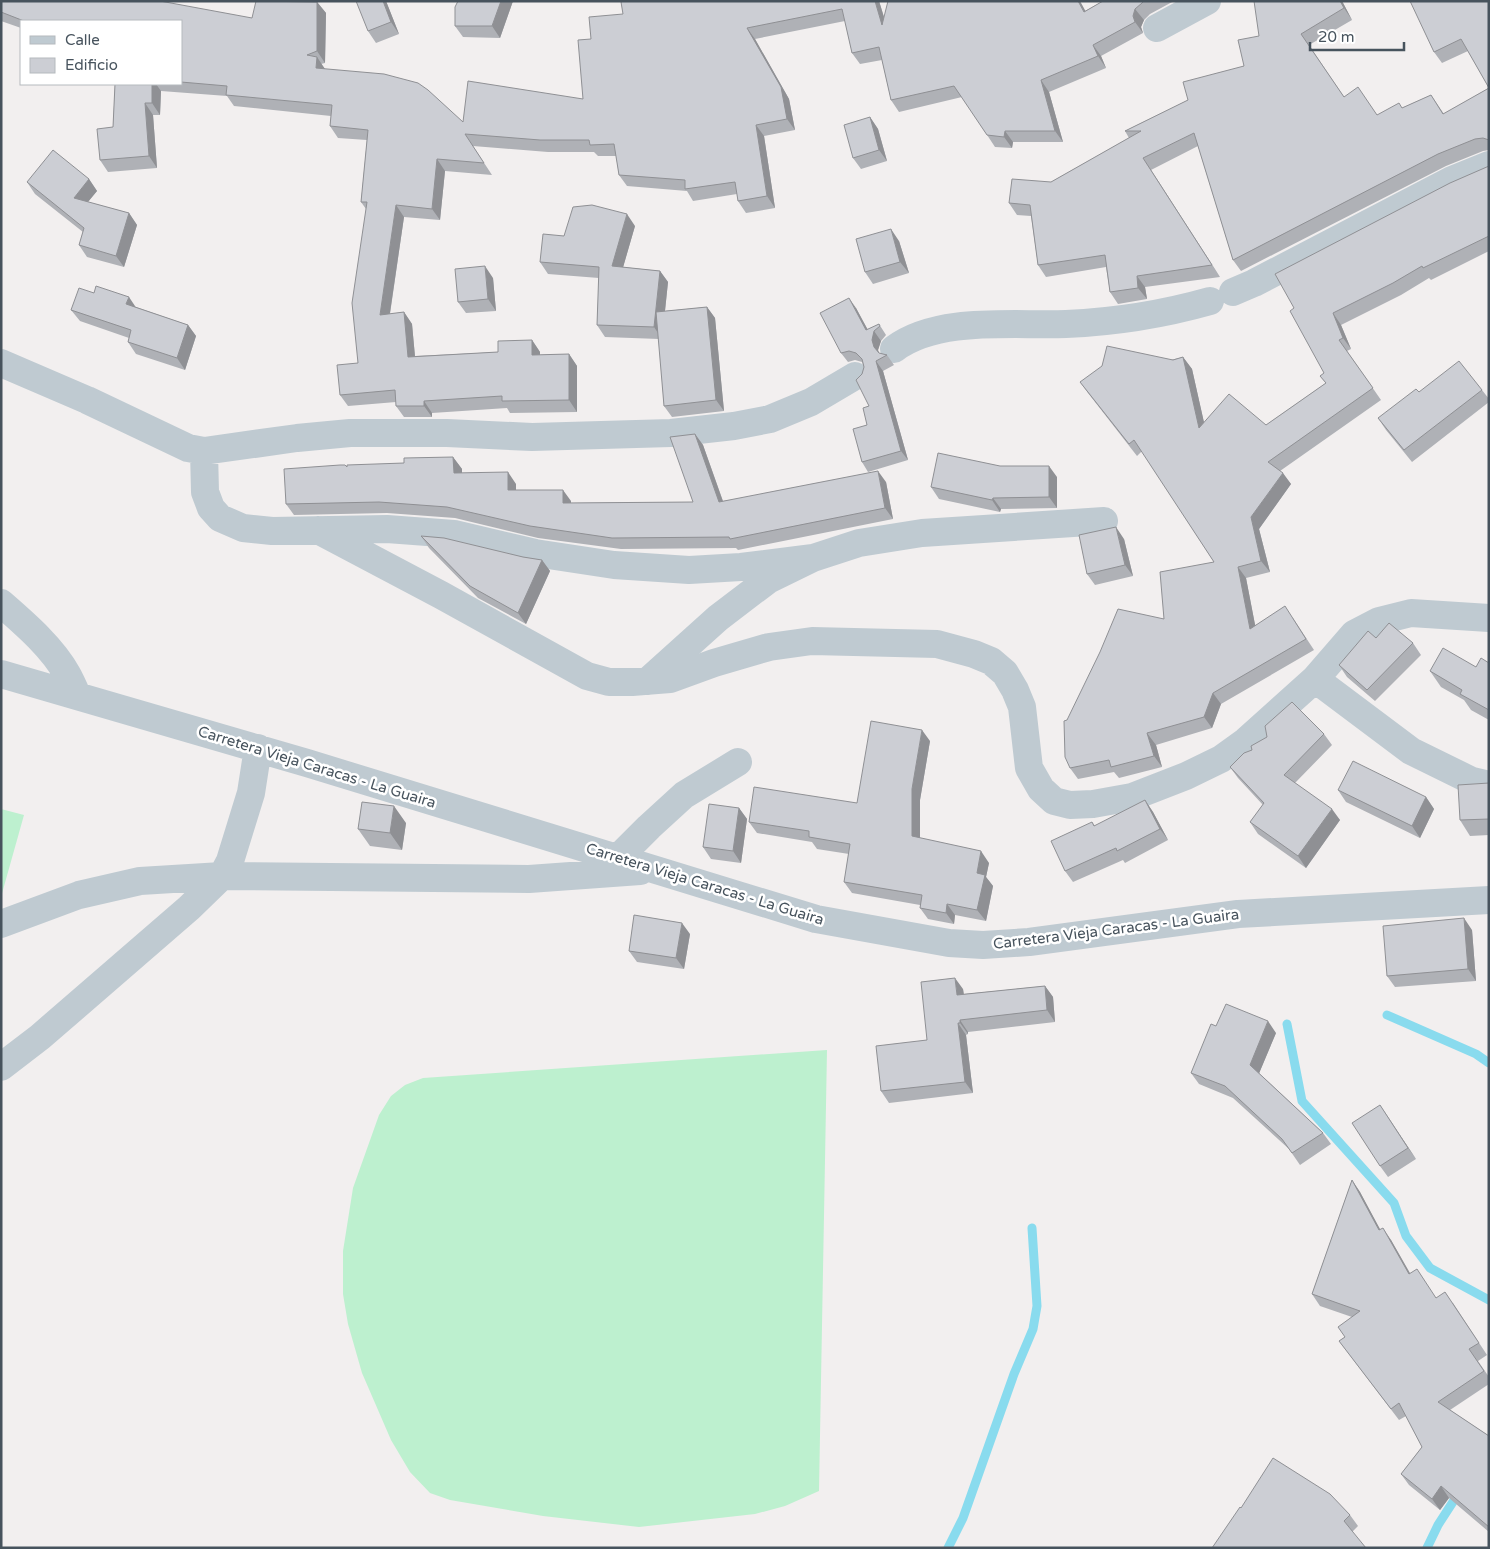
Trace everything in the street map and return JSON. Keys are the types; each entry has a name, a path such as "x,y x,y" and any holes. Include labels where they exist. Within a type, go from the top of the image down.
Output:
{"street":[{"path":"1158,28 1207,1"},
{"path":"894,349 902,343 925,333 958,326 1067,324 1152,315 1221,297 1254,283 1452,180 1489,165"},
{"path":"1,363 87,400 188,448 204,451 297,438 350,433 447,433 532,437 671,433 734,426 770,419 811,402 855,376"},
{"path":"204,451 206,492 211,508 220,518 242,528 272,531 387,529 454,534 535,552 614,565 689,570 741,567 813,558"},
{"path":"648,681 718,618 768,580 813,558 859,543 922,533 1104,521"},
{"path":"318,530 441,595 587,676 608,682 670,679 714,663 769,647 812,641 937,644 974,654 992,661 1005,673 1022,707 1028,768 1041,789 1054,801 1070,805 1093,804 1132,797 1186,776 1221,759 1246,741 1315,679 1354,634 1379,621 1411,613 1489,618"},
{"path":"1,603 54,654 67,674 77,695"},
{"name":"Carretera Vieja Caracas - La Guaira","path":"1,674 258,748 816,920 949,943 983,946 1029,942 1238,914 1489,900"},
{"path":"1315,679 1411,751 1472,781 1489,785"},
{"path":"1,1068 40,1037 189,908 222,876 230,861 251,793 258,748"},
{"path":"618,858 649,826 684,795 738,762"},
{"path":"1,924 79,895 140,881 222,876 528,879 657,870"}],"green space":[{"path":"1,809 24,815 1,897"},
{"path":"827,1050 819,1491 785,1506 755,1514 639,1527 543,1516 450,1500 430,1493 410,1472 391,1440 362,1373 348,1324 343,1294 343,1251 353,1188 379,1115 391,1096 405,1085 423,1078"}],"building":[{"path":"1,1 160,1 252,18 256,1 317,2 317,51 307,55 317,57 316,68 384,74 418,83 463,122 468,81 583,99 578,40 591,39 589,17 623,14 621,2 623,1 875,1 882,25 888,1 1078,1 1084,12 1103,1 1144,1 1135,9 1133,16 1135,22 1093,45 1098,56 1041,80 1055,131 1005,131 1004,137 987,135 954,86 891,100 879,47 852,53 842,9 747,28 781,87 787,119 756,125 767,196 738,201 735,182 685,189 685,180 619,175 614,144 590,145 589,140 540,140 465,134 484,163 437,159 432,209 396,205 380,315 404,312 408,357 498,352 498,341 532,340 532,355 569,354 569,400 502,401 502,396 424,401 424,406 396,406 395,390 340,395 337,365 358,363 352,303 367,202 361,202 368,130 330,126 332,105 226,95 227,86 182,82 182,20 21,20 1,12"},
{"path":"356,1 383,1 391,22 368,31"},
{"path":"458,1 501,1 492,26 455,26 455,7"},
{"path":"1254,1 1340,1 1344,8 1301,34 1344,97 1358,87 1377,115 1399,103 1402,108 1431,95 1443,114 1489,88 1489,140 1483,138 1475,139 1438,154 1233,260 1194,133 1143,158 1212,265 1137,276 1138,288 1110,292 1105,255 1038,265 1030,205 1009,203 1012,179 1051,182 1141,131 1125,131 1188,100 1183,82 1244,66 1238,40 1259,36"},
{"path":"1410,1 1489,1 1489,88 1461,39 1434,52"},
{"path":"115,85 152,85 152,103 145,103 149,156 100,160 97,129 113,127"},
{"path":"870,117 879,150 853,158 844,125"},
{"path":"53,150 89,179 74,198 129,213 116,256 79,245 84,228 27,182"},
{"path":"1489,166 1489,236 1423,268 1422,266 1333,313 1343,338 1339,340 1373,388 1268,462 1283,473 1251,517 1261,561 1238,567 1250,629 1285,606 1306,639 1213,693 1204,717 1147,733 1154,756 1111,767 1109,760 1070,768 1065,757 1064,721 1067,720 1100,652 1118,609 1164,619 1160,572 1214,562 1134,440 1129,444 1080,382 1102,366 1107,346 1173,360 1183,357 1199,428 1229,394 1266,425 1326,383 1320,376 1324,373 1290,311 1294,308 1275,274 1450,183"},
{"path":"592,205 627,214 612,266 660,271 654,327 597,325 599,267 540,262 543,234 564,236 573,207"},
{"path":"891,229 900,262 865,272 856,239"},
{"path":"485,266 488,299 458,302 455,269"},
{"path":"96,286 129,297 126,304 188,325 177,358 128,342 131,330 71,310 79,288 94,293"},
{"path":"849,298 866,330 879,324 880,326 874,331 872,340 874,347 879,353 887,355 876,361 901,451 862,462 853,429 867,425 863,408 869,406 856,380 862,374 864,367 862,359 856,353 849,351 841,353 820,313"},
{"path":"707,307 716,400 664,406 656,312"},
{"path":"1459,361 1482,390 1404,450 1378,418 1416,389 1419,392"},
{"path":"695,434 719,502 878,471 885,508 730,539 729,537 612,538 530,526 447,507 379,502 286,504 284,469 404,463 404,458 453,457 454,473 508,472 508,490 563,490 563,503 693,502 670,437"},
{"path":"938,453 1000,466 1049,466 1049,497 993,498 992,500 931,487"},
{"path":"1116,527 1125,565 1087,574 1079,535"},
{"path":"421,536 444,538 542,560 518,613 470,586"},
{"path":"1389,623 1413,643 1367,690 1339,665 1368,631 1376,638"},
{"path":"1443,648 1476,667 1481,658 1489,663 1489,710 1460,694 1462,690 1430,671"},
{"path":"1292,702 1324,734 1284,775 1332,809 1298,856 1250,822 1264,803 1230,767 1244,753 1252,750 1251,746 1267,737 1265,726"},
{"path":"871,721 922,730 912,789 912,836 981,851 977,873 985,875 977,910 947,904 946,913 920,908 922,895 844,882 850,844 809,837 809,831 749,822 754,787 857,803"},
{"path":"1353,761 1426,797 1412,826 1338,790"},
{"path":"1489,783 1489,819 1460,820 1458,785"},
{"path":"1145,800 1160,829 1117,851 1116,848 1065,871 1051,841 1092,822 1094,826"},
{"path":"362,802 394,806 390,833 358,829"},
{"path":"709,804 739,808 733,851 703,847"},
{"path":"634,915 682,923 676,958 629,951"},
{"path":"1464,918 1468,969 1387,976 1383,926"},
{"path":"955,978 957,995 1045,986 1047,1010 960,1020 960,1023 958,1023 965,1082 881,1091 876,1046 927,1040 921,982"},
{"path":"1226,1004 1268,1021 1250,1065 1323,1133 1292,1153 1282,1139 1225,1086 1191,1073 1211,1024 1216,1026"},
{"path":"1380,1105 1408,1148 1380,1166 1352,1123"},
{"path":"1352,1180 1379,1230 1383,1228 1409,1274 1417,1269 1436,1298 1445,1292 1479,1343 1469,1349 1484,1371 1438,1402 1489,1436 1489,1527 1441,1486 1432,1499 1401,1474 1422,1447 1399,1403 1391,1409 1339,1341 1345,1337 1338,1327 1360,1311 1312,1294"},
{"path":"1273,1458 1330,1494 1350,1515 1344,1521 1366,1548 1212,1548 1241,1508"}],"waterway":[{"path":"1387,1015 1476,1054 1489,1063"},
{"path":"1287,1024 1302,1101 1394,1203 1406,1236 1430,1268 1489,1300"},
{"path":"948,1548 963,1518 1014,1374 1033,1329 1037,1306 1032,1228"},
{"path":"1427,1548 1438,1525 1460,1491"}]}
